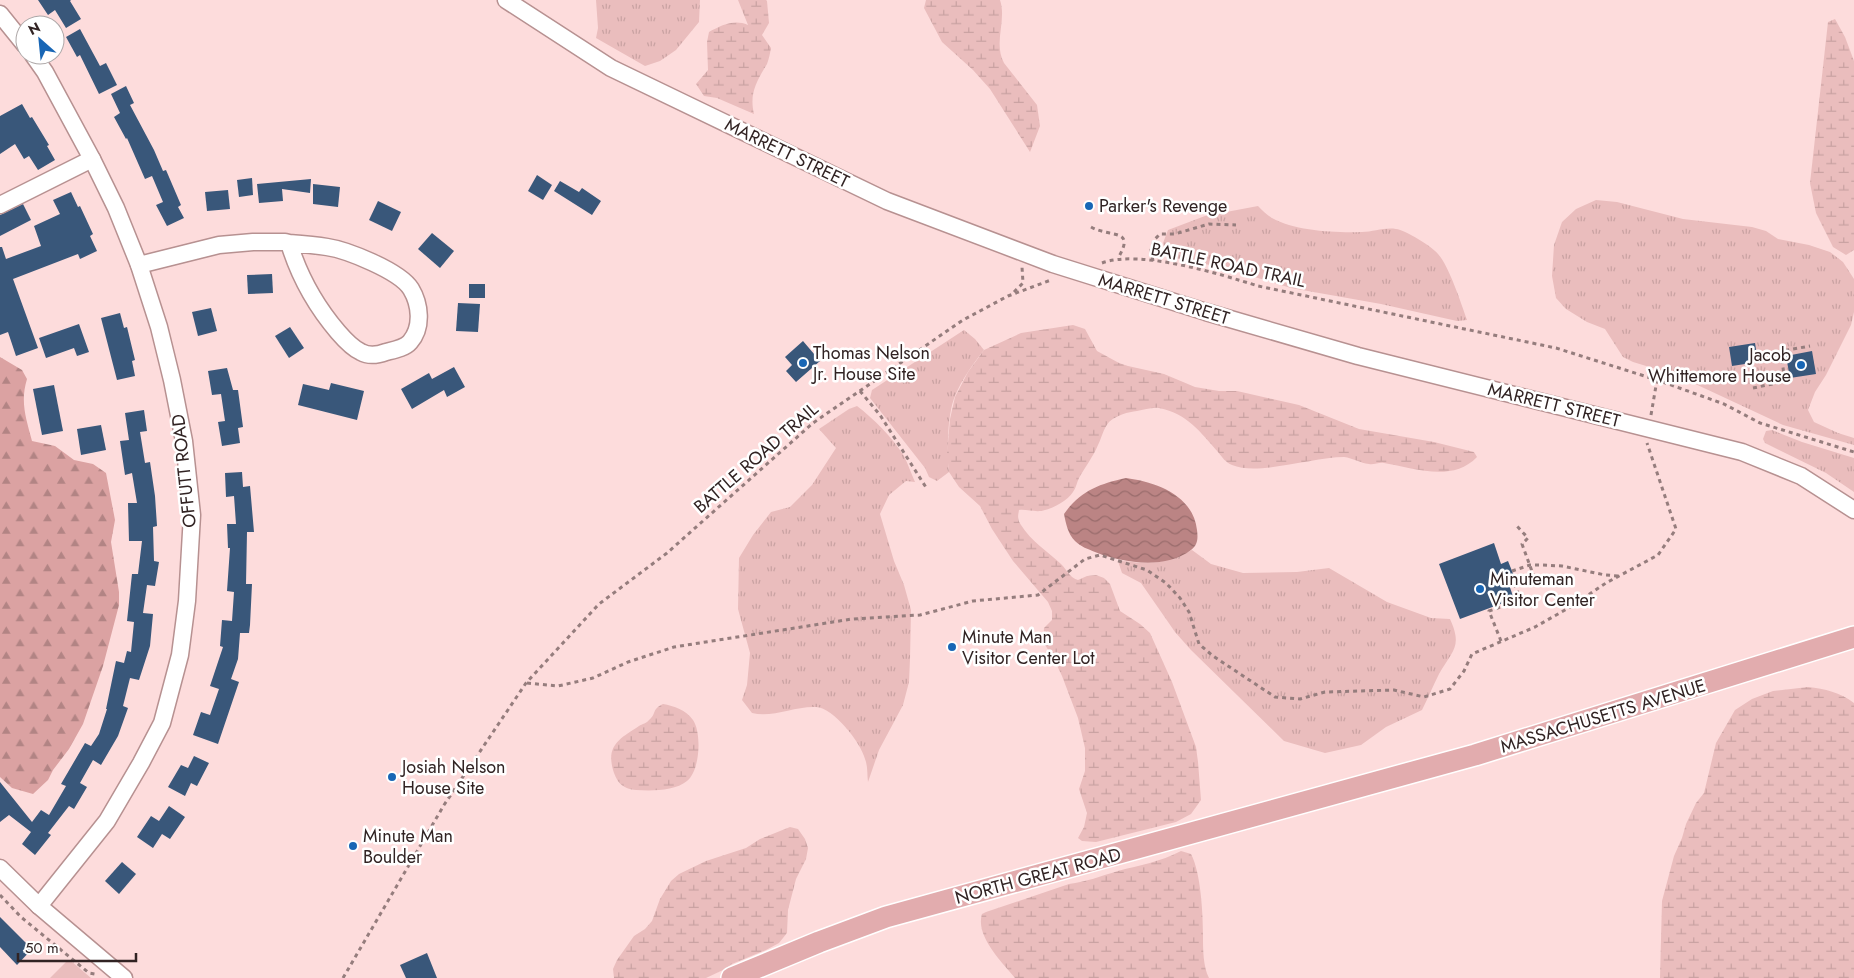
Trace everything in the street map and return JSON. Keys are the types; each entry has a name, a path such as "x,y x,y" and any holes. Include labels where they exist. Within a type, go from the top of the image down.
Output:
{"main road":[{"name":"MASSACHUSETTS AVENUE","path":"1350,790 1567,728 1854,637"},
{"name":"NORTH GREAT ROAD","path":"732,978 886,917 1350,790"}],"street":[{"name":"MARRETT STREET","path":"506,0 620,72 887,201 1076,272 1206,312 1358,356 1742,452 1801,476 1854,510"},
{"path":"0,14 15,33"},
{"name":"OFFUTT ROAD","path":"39,906 107,820 162,723 180,655 187,601 192,515 184,441 172,380 159,327 139,265 116,208 92,158 40,65"},
{"path":"0,205 92,158"},
{"path":"139,265 219,245 253,242 289,243 328,247 367,260 387,270 410,287 420,308 418,326 410,342 398,349 377,355 361,352 346,341 323,314 296,264 289,243"},
{"path":"0,868 39,906 124,978"}],"path":[{"path":"1153,261 1151,250 1154,240 1160,234 1175,234 1209,224 1236,225"},
{"path":"1091,227 1119,235 1126,241 1125,247 1118,258"},
{"path":"1012,248 1022,266 1024,277 1023,283 1012,294"},
{"name":"BATTLE ROAD TRAIL","path":"343,978 444,806 526,683 599,604 667,553 813,423 963,320 1012,294 1118,258 1153,261 1215,272 1258,286 1556,348 1657,380 1724,404 1760,424 1854,452"},
{"path":"1753,388 1777,383 1784,379 1781,360 1782,351 1810,346"},
{"path":"526,683 558,686 593,678 628,662 674,647 852,619 920,615 973,601 1038,594 1085,559 1100,555 1147,570 1166,583 1180,598 1189,612 1199,644 1221,662 1275,697 1300,699 1324,692 1394,690 1424,697 1450,689 1464,671 1472,654 1535,627 1619,576 1658,555 1676,529 1646,445 1657,380"},
{"path":"860,391 880,416 915,467 927,489"},
{"path":"1500,641 1489,611 1521,600 1513,581 1533,574 1522,544 1528,538 1515,524"},
{"path":"1512,571 1530,565 1562,566 1581,572 1619,576"}],"green space":[{"path":"596,0 700,0 699,22 676,50 660,61 645,66 596,38 598,28"},
{"path":"738,0 767,1 769,23 762,35 771,48 767,64 753,93 754,114 717,98 704,96 696,84 708,70 707,42 709,32 723,25 733,23 748,25"},
{"path":"926,0 1000,0 1002,8 1001,55 1004,63 1037,105 1040,126 1030,152 990,89 973,70 942,42 924,8"},
{"path":"1835,19 1845,37 1854,61 1854,250 1846,255 1833,247 1816,213 1810,183 1828,22"},
{"path":"1596,200 1617,202 1683,219 1752,227 1766,231 1778,239 1809,245 1830,252 1843,262 1854,279 1854,312 1851,325 1826,375 1815,392 1808,410 1814,422 1854,438 1854,445 1783,425 1676,375 1633,362 1623,357 1605,329 1587,322 1566,309 1556,298 1552,276 1554,245 1562,222 1576,209"},
{"path":"1258,206 1272,218 1292,226 1352,232 1392,229 1400,230 1412,236 1431,247 1442,260 1467,320 1457,321 1381,304 1291,288 1225,268 1175,258 1166,254 1163,243 1168,230 1205,216"},
{"path":"1073,325 1085,329 1097,351 1128,366 1164,374 1195,387 1219,391 1237,391 1299,405 1359,429 1434,442 1474,452 1477,457 1467,465 1456,470 1444,472 1432,472 1382,463 1369,464 1344,457 1271,467 1243,468 1226,461 1186,419 1169,411 1154,408 1126,413 1115,417 1109,422 1074,490 1064,501 1042,511 1019,510 1018,520 1025,531 1061,564 1071,576 1078,580 1096,575 1104,578 1110,584 1120,611 1150,633 1172,682 1196,747 1201,800 1191,814 1176,822 1096,842 1082,841 1078,838 1084,827 1087,813 1079,789 1085,771 1085,748 1078,718 1062,676 1043,642 1044,628 1052,620 1052,611 1048,602 1013,561 992,529 980,506 959,487 949,472 947,454 950,419 955,397 968,372 984,350 1021,333"},
{"path":"964,330 984,350 968,372 952,404 948,444 949,472 937,481 929,477 925,468 870,398 872,390"},
{"path":"0,357 22,370 27,379 24,403 32,441 55,446 74,460 93,464 106,473 115,520 111,542 119,592 119,605 103,666 83,724 48,780 33,794 12,788 0,777"},
{"path":"857,406 894,442 904,456 915,482 906,481 889,495 880,514 911,610 909,682 903,705 879,750 868,782 866,762 858,744 846,727 831,713 816,707 808,707 768,714 752,713 742,700 747,685 750,653 738,609 739,558 753,535 771,512 790,507 812,485 836,448 819,429 849,409"},
{"path":"1772,430 1802,442 1854,458 1854,492 1826,473 1765,443 1763,439 1766,431"},
{"path":"1192,550 1211,564 1243,573 1297,572 1329,568 1387,602 1431,618 1450,619 1456,636 1456,643 1422,710 1386,727 1361,745 1325,753 1284,741 1191,650 1175,632 1141,583 1122,573 1118,561 1158,562"},
{"path":"1808,687 1832,692 1854,703 1854,978 1660,978 1662,901 1674,856 1686,824 1696,803 1704,793 1716,743 1735,710 1752,699 1773,691"},
{"path":"663,704 679,709 687,714 696,726 698,752 695,769 687,781 670,789 642,790 625,787 617,780 614,773 611,756 613,750 620,739 648,721 655,710"},
{"path":"790,827 798,829 805,839 808,848 806,859 796,879 788,910 787,933 779,943 706,978 614,978 613,969 617,960 634,936 645,929 652,921 660,899 671,881 679,874 706,861 746,848 760,839"},
{"path":"1181,851 1191,854 1197,872 1202,905 1204,957 1209,978 1015,978 997,957 982,931 982,914 986,912 1069,884 1158,861"},
{"path":"67,961 71,961 91,978 50,978"}],"water":[{"path":"1126,478 1161,487 1181,499 1194,518 1197,530 1196,544 1191,550 1169,560 1144,563 1106,556 1085,548 1075,541 1069,532 1064,514 1070,506 1084,494 1099,486"}],"building":[{"path":"38,0 71,0 81,19 66,28 65,15 58,15 55,10 48,15"},
{"path":"80,29 100,66 106,63 117,85 99,94 80,55 77,57 66,37"},
{"path":"126,86 134,103 130,105 163,171 166,170 181,205 178,207 184,218 167,226 156,205 163,202 152,176 145,179 127,138 114,117 120,113 111,94"},
{"path":"22,104 49,145 47,146 55,160 38,170 29,156 24,159 15,144 0,154 0,116"},
{"path":"537,175 552,185 543,200 528,191"},
{"path":"252,178 253,195 239,197 237,180"},
{"path":"311,179 310,193 282,189 283,201 259,203 257,184"},
{"path":"560,181 579,192 582,188 601,201 592,215 554,191"},
{"path":"313,184 340,187 338,207 313,204"},
{"path":"228,190 230,209 207,211 205,192"},
{"path":"71,192 93,234 90,236 97,251 80,259 78,254 13,279 38,348 16,356 8,332 0,335 0,247 2,247 6,259 41,246 34,226 60,214 53,200"},
{"path":"378,201 401,212 392,231 369,220"},
{"path":"23,204 31,220 0,236 0,215"},
{"path":"432,233 454,251 440,268 418,249"},
{"path":"272,274 273,293 248,294 247,275"},
{"path":"469,284 485,284 485,298 469,298"},
{"path":"458,303 480,304 478,332 456,331"},
{"path":"211,308 217,331 198,336 192,312"},
{"path":"120,313 124,328 127,327 135,360 132,361 135,376 117,380 101,318"},
{"path":"79,324 89,352 77,356 74,348 46,358 39,338"},
{"path":"290,327 304,348 289,358 275,336"},
{"name":"Thomas Nelson Jr. House Site","path":"803,341 820,361 796,382 786,371 792,365 785,357"},
{"path":"1755,343 1758,362 1732,366 1729,347"},
{"name":"Jacob Whittemore House","path":"1812,351 1816,374 1790,378 1786,356"},
{"path":"454,367 465,387 447,397 444,390 412,409 401,389 429,373 432,379"},
{"path":"227,368 233,390 238,390 243,427 238,428 240,443 222,446 218,422 225,421 221,394 212,395 208,371"},
{"path":"331,383 364,391 357,420 298,405 303,384 329,390"},
{"path":"54,385 63,431 42,435 33,389"},
{"path":"144,410 147,431 140,432 145,463 150,462 155,496 157,526 153,527 154,561 159,562 155,586 147,585 143,613 153,614 150,646 139,680 130,678 123,706 128,708 118,736 101,765 93,760 80,783 87,787 74,809 69,806 48,833 51,835 35,855 22,844 31,832 9,815 0,822 0,782 32,822 41,810 49,815 66,786 61,784 85,743 91,746 99,734 107,709 116,661 124,663 127,651 131,652 134,622 127,621 132,574 138,574 142,541 129,541 128,503 137,503 132,473 125,475 120,441 129,440 125,413"},
{"path":"101,425 106,450 81,455 77,429"},
{"path":"242,472 243,487 250,486 254,532 247,532 246,584 252,584 250,625 249,633 240,633 238,659 231,679 239,682 218,744 193,735 201,712 210,715 219,689 210,686 223,647 220,646 222,620 232,621 234,592 227,591 230,548 228,548 227,524 236,524 234,496 226,497 225,473"},
{"name":"Minuteman Visitor Center","path":"1494,543 1501,564 1508,561 1514,576 1507,579 1514,599 1460,619 1439,564"},
{"path":"194,756 209,763 197,786 191,783 185,796 168,787 181,765 188,768"},
{"path":"169,806 185,817 170,839 162,834 153,848 137,837 151,816 159,821"},
{"path":"122,862 136,874 119,894 105,881"},
{"path":"0,917 32,949 17,965 0,947"},
{"path":"427,953 437,978 406,978 400,965"}],"place":[{"name":"Parker's Revenge","path":"1089,206"},
{"name":"Thomas Nelson Jr. House Site","path":"803,363"},
{"name":"Jacob Whittemore House","path":"1801,365"},
{"name":"Minuteman Visitor Center","path":"1480,589"},
{"name":"Minute Man Visitor Center Lot","path":"952,647"},
{"name":"Josiah Nelson House Site","path":"392,777"},
{"name":"Minute Man Boulder","path":"353,846"}]}
